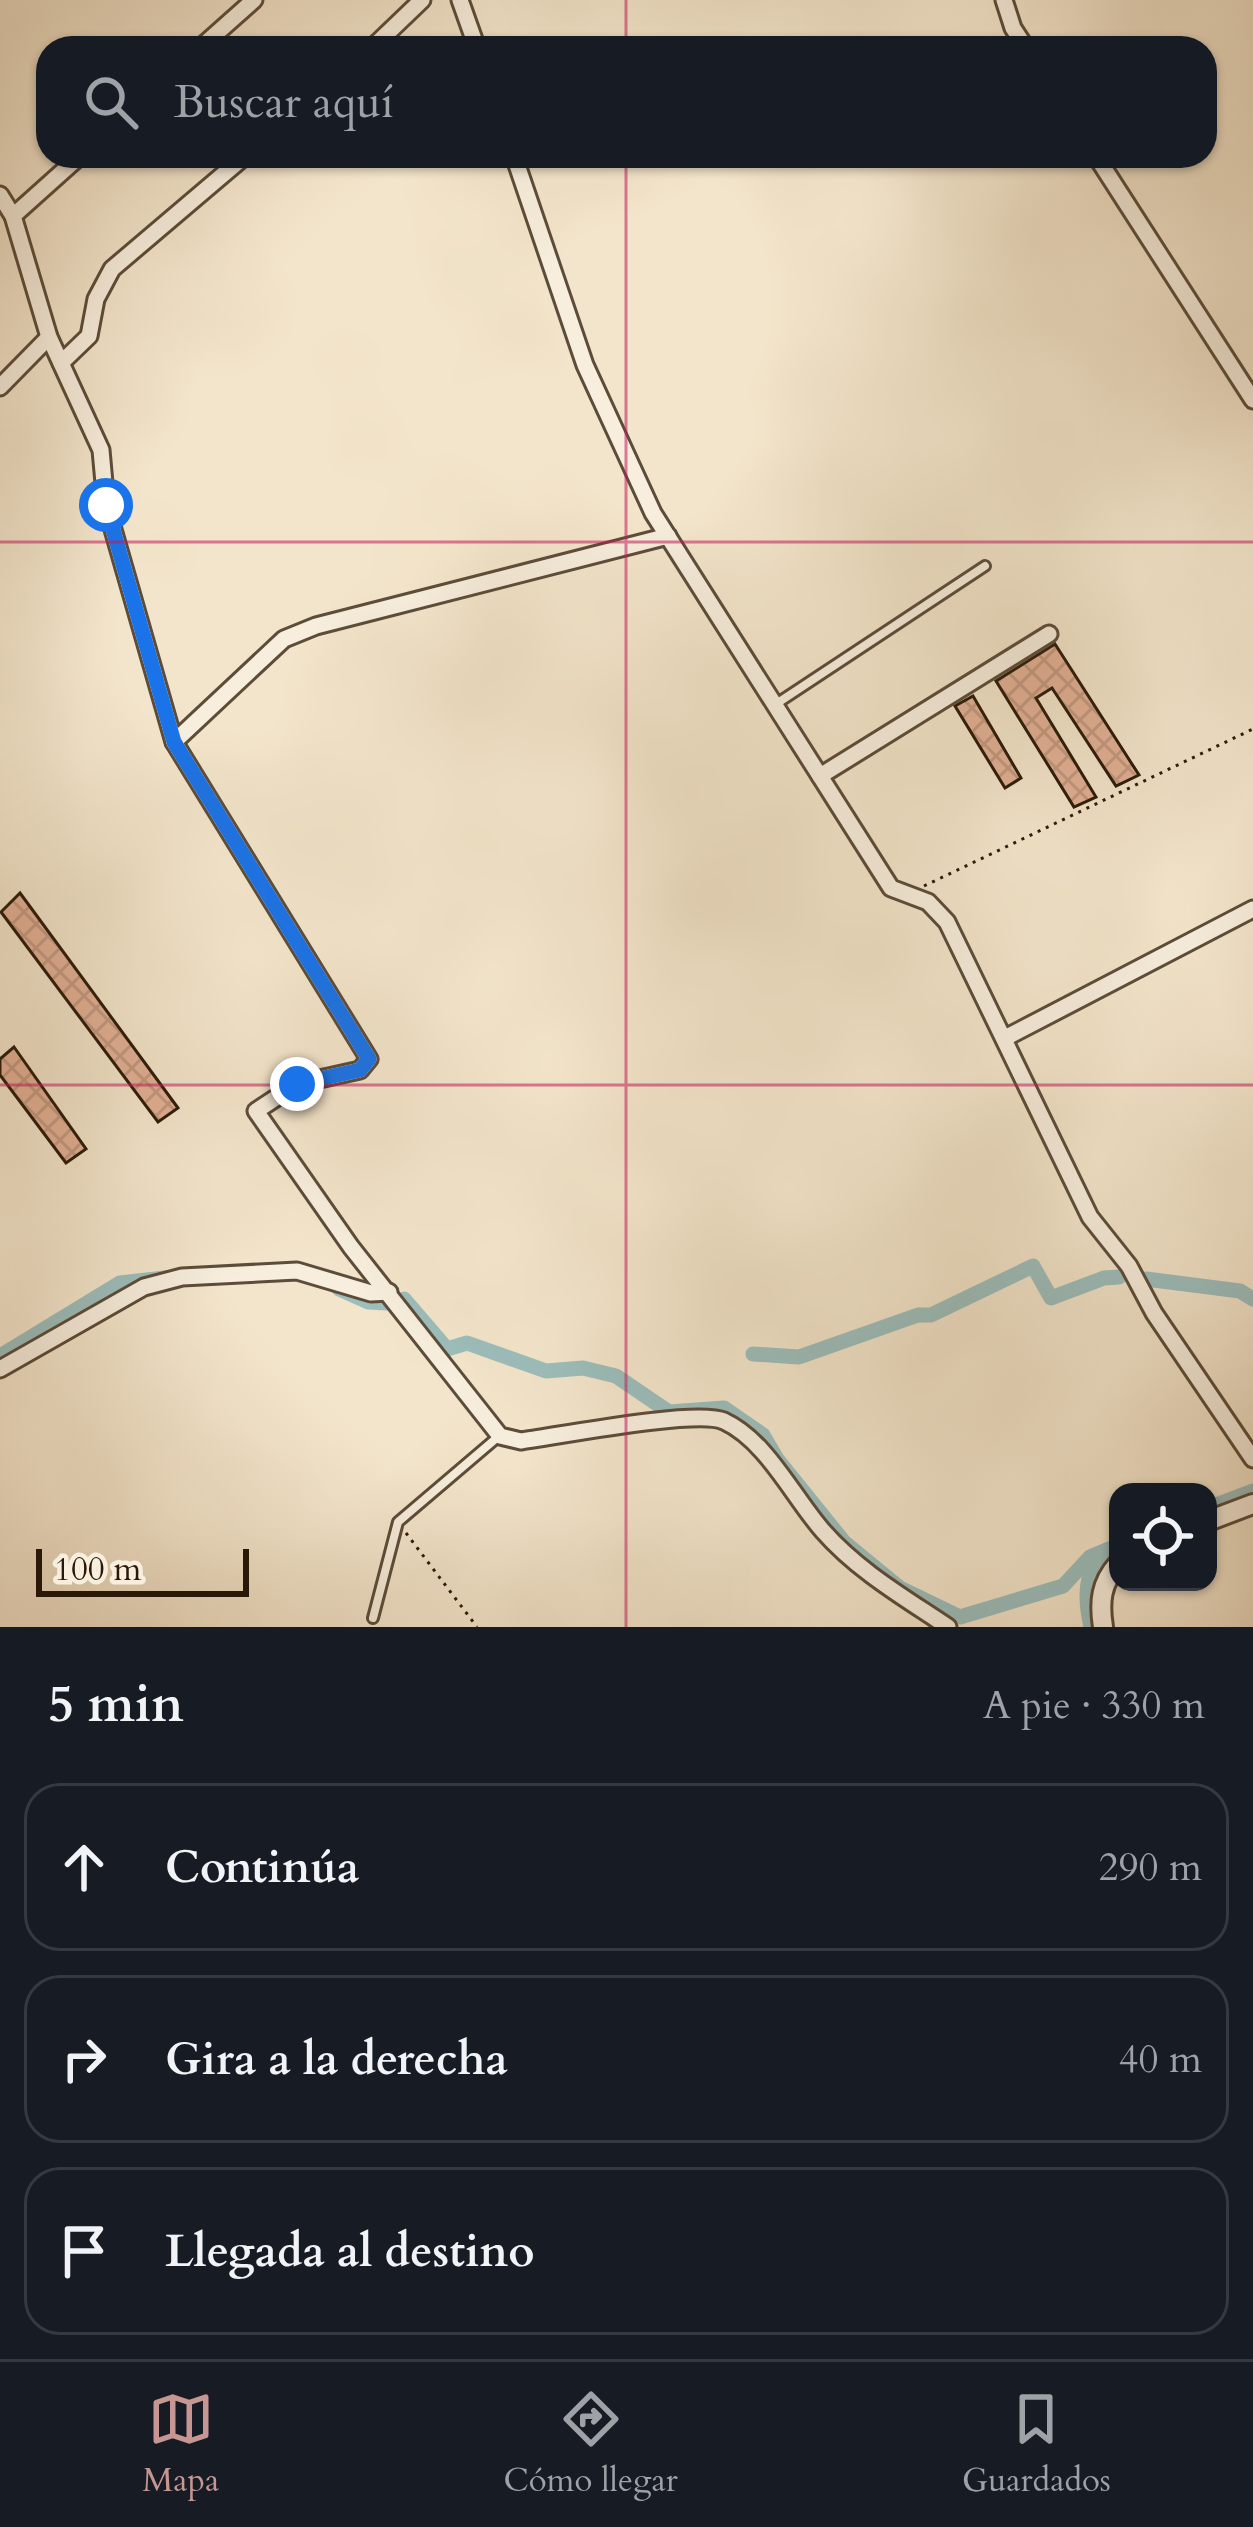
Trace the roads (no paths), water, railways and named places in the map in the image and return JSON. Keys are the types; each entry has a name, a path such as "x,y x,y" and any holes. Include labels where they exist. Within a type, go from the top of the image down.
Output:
{"street":[{"path":"214,36 254,0"},
{"path":"384,36 422,0"},
{"path":"460,0 473,36"},
{"path":"1004,0 1018,36"},
{"path":"13,217 67,168"},
{"path":"61,363 88,336 96,299 112,269 230,168"},
{"path":"518,168 585,364 653,513 891,888 928,902 946,922 1090,1216 1129,1266 1154,1313 1253,1459"},
{"path":"1104,168 1253,400"},
{"path":"0,195 13,217 49,337 101,450 106,505 174,742 369,1059 360,1070 297,1084 256,1111 351,1247 500,1436 521,1441 662,1420 722,1420 755,1446 824,1534 860,1567 949,1627"},
{"path":"0,387 49,337"},
{"path":"174,742 284,639 316,626 668,536"},
{"path":"820,776 1049,634"},
{"path":"1005,1038 1253,909"},
{"path":"0,1369 144,1287 182,1277 297,1270 370,1293 388,1292"},
{"path":"1217,1518 1253,1504"},
{"path":"1103,1627 1100,1604 1109,1577"}],"lane":[{"path":"775,704 985,566"},
{"path":"373,1618 398,1522 500,1436"}],"waterway":[{"path":"753,1354 799,1357 918,1315 931,1315 1033,1266 1051,1298 1119,1277"},
{"path":"0,1356 120,1283 173,1277"},
{"path":"1146,1279 1240,1291 1253,1299"},
{"path":"339,1289 368,1302 387,1303"},
{"path":"404,1299 447,1349 467,1343 546,1371 583,1368 616,1376 669,1412 724,1408 763,1435 844,1542 900,1588 960,1617 1063,1586 1090,1557 1109,1549"},
{"path":"1217,1505 1253,1491"},
{"path":"1091,1627 1089,1580 1098,1560 1109,1551"}]}
